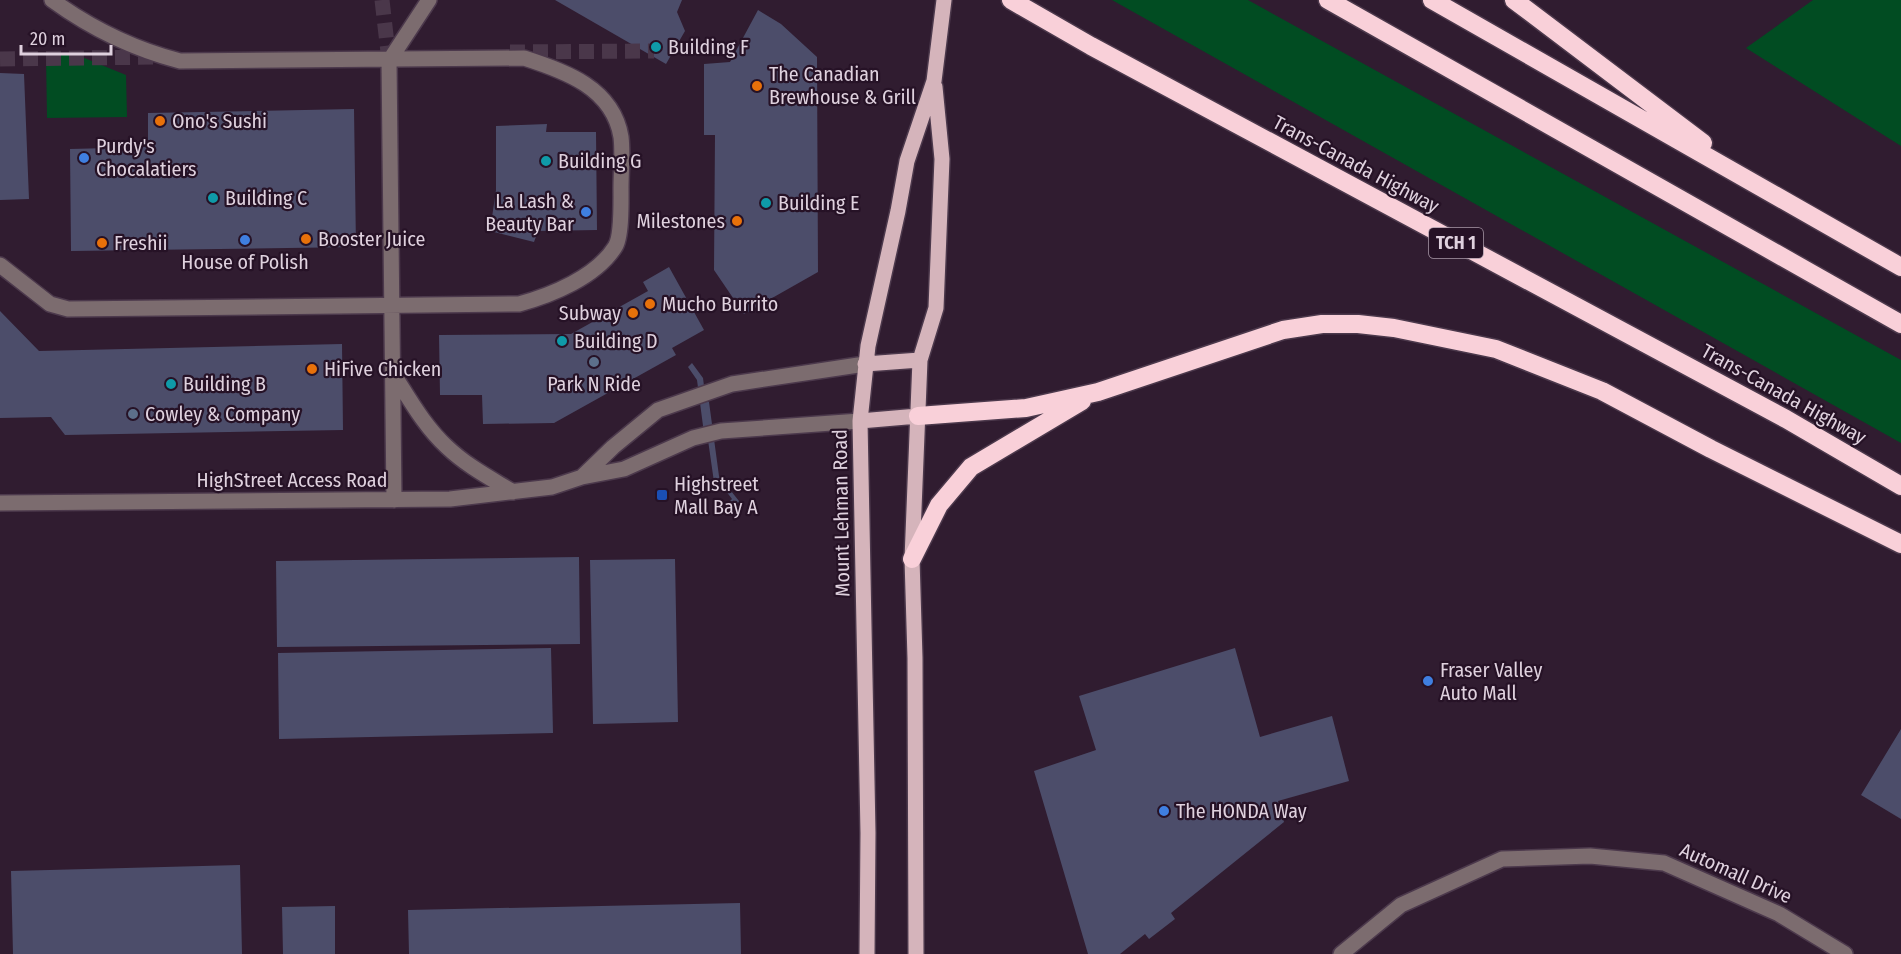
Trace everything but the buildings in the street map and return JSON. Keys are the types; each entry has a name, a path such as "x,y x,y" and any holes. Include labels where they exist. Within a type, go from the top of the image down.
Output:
{"highway":[{"path":"1002,0 1091,46"},
{"name":"Trans-Canada Highway","path":"1011,0 1091,46 1786,419 1901,486"},
{"path":"1328,0 1901,324"},
{"path":"1432,0 1901,267"},
{"path":"1514,0 1760,186"},
{"path":"918,416 1026,408 1098,392 1283,330 1322,324 1358,324 1444,337 1496,350 1602,392 1901,544"},
{"path":"912,559 939,505 971,467 1098,392"}],"main road":[{"name":"Mount Lehman Road","path":"867,954 868,833 860,421 865,364 907,161 934,81 944,0"},
{"name":"Mount Lehman Road","path":"916,954 915,658 912,559 920,360 936,308 942,159 934,81"},
{"path":"865,364 920,360"},
{"path":"860,421 918,416"}],"street":[{"path":"0,265 50,304 68,309 519,304 548,296 574,282 598,265 617,245 621,212 621,138 616,117 594,88 558,69 524,58 389,61 180,61 155,55 111,37 52,0"},
{"path":"394,500 389,61 429,0"},
{"name":"HighStreet Access Road","path":"582,477 613,447 658,410 732,384 865,364"},
{"path":"394,375 425,424 446,447 470,466 513,492"},
{"name":"HighStreet Access Road","path":"0,503 450,499 552,487 582,477 624,469 693,438 721,431 860,421"},
{"name":"Automall Drive","path":"1341,954 1401,905 1502,859 1590,856 1664,864 1779,914 1845,954"}],"green space":[{"path":"1112,0 1248,0 1901,360 1901,443"},
{"path":"1813,0 1901,0 1901,146 1746,48"},
{"path":"46,55 77,55 126,75 127,117 47,118"}],"tunnel":[{"path":"382,0 389,61"},
{"path":"510,52 654,51"},
{"path":"0,59 162,57"}],"place":[{"name":"Building F","path":"656,47"},
{"name":"The Canadian Brewhouse & Grill","path":"757,86"},
{"name":"Ono's Sushi","path":"160,121"},
{"name":"Purdy's Chocalatiers","path":"84,158"},
{"name":"Building G","path":"546,161"},
{"name":"Building C","path":"213,198"},
{"name":"Building E","path":"766,203"},
{"name":"La Lash & Beauty Bar","path":"586,212"},
{"name":"Milestones","path":"737,221"},
{"name":"Booster Juice","path":"306,239"},
{"name":"House of Polish","path":"245,240"},
{"name":"Freshii","path":"102,243"},
{"name":"Mucho Burrito","path":"650,304"},
{"name":"Subway","path":"633,313"},
{"name":"Building D","path":"562,341"},
{"name":"Park N Ride","path":"594,362"},
{"name":"HiFive Chicken","path":"312,369"},
{"name":"Building B","path":"171,384"},
{"name":"Cowley & Company","path":"133,414"},
{"name":"Highstreet Mall Bay A","path":"662,495"},
{"name":"Fraser Valley Auto Mall","path":"1428,681"},
{"name":"The HONDA Way","path":"1164,811"}]}
